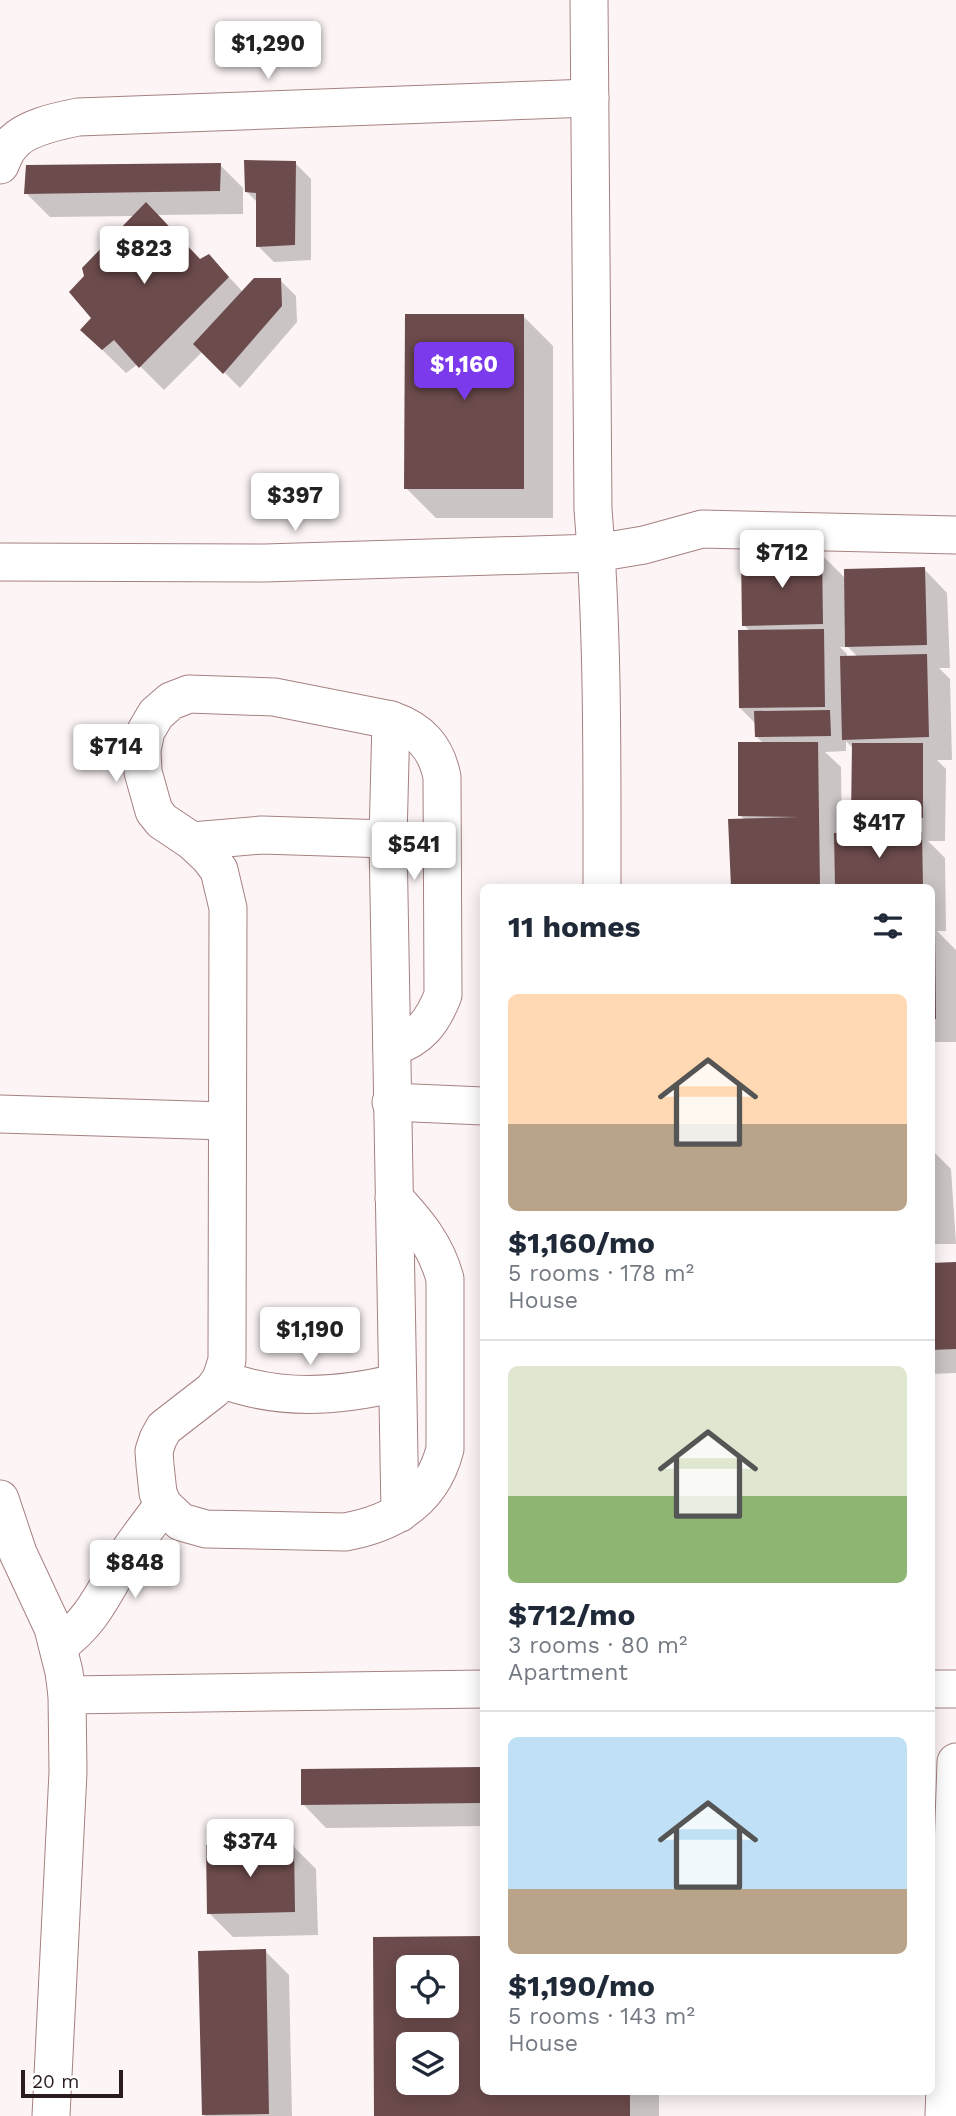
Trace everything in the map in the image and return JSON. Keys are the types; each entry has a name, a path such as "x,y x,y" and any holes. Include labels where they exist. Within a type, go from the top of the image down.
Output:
{"street":[{"path":"589,0 593,509 601,712 601,884"},
{"path":"0,165 12,143 32,130 78,117 590,98"},
{"path":"0,562 265,563 596,553 644,545 702,529 956,535"},
{"path":"392,1047 408,1042 424,1030 436,1014 443,995 442,777 439,761 431,746 420,734 391,720 274,697 189,694 171,701 156,714 146,731 142,750 143,772 154,811 162,821 192,841 219,870 228,908 229,950 225,1121 228,1347 221,1379 213,1390 164,1428 158,1439 155,1451 158,1493 163,1504 181,1522 206,1529 345,1532 373,1526 400,1513 421,1497 431,1484 445,1449 445,1279 440,1259 430,1241 394,1198"},
{"path":"391,720 388,839 400,1513"},
{"path":"192,841 262,835 388,839"},
{"path":"391,1102 480,1106"},
{"path":"0,1114 225,1121"},
{"path":"221,1379 263,1392 307,1396 351,1393 397,1382"},
{"path":"0,1499 18,1553 48,1617 58,1646 67,1695 68,1772 51,2116"},
{"path":"58,1646 93,1614 133,1545 163,1504"},
{"path":"67,1695 480,1689"},
{"path":"935,1689 956,1689"},
{"path":"944,2116 956,1762"}],"building":[{"path":"244,160 296,161 295,245 256,247 256,193 245,192"},
{"path":"221,163 220,191 24,194 26,165"},
{"path":"146,202 200,259 209,254 229,277 139,368 114,340 102,350 80,330 91,318 69,292 84,276 82,268"},
{"path":"254,278 281,278 282,306 223,374 193,344"},
{"path":"405,314 524,314 524,489 404,489"},
{"path":"822,553 823,624 742,626 741,555"},
{"path":"925,567 927,645 845,647 844,569"},
{"path":"824,629 825,707 739,708 738,630"},
{"path":"927,654 929,737 842,740 840,656"},
{"path":"830,710 831,736 755,737 754,711"},
{"path":"738,742 818,742 820,884 731,884 728,819 799,817 738,816"},
{"path":"852,743 923,743 923,818 851,818"},
{"path":"922,832 923,884 835,884 834,833"},
{"path":"935,927 936,1019 935,1019"},
{"path":"956,1262 956,1349 935,1350 935,1263"},
{"path":"480,1767 480,1803 301,1805 301,1769"},
{"path":"294,1844 295,1912 207,1914 206,1845"},
{"path":"480,1936 480,2095 630,2095 630,2116 374,2116 373,1937"},
{"path":"266,1949 269,2114 202,2115 198,1951"}]}
